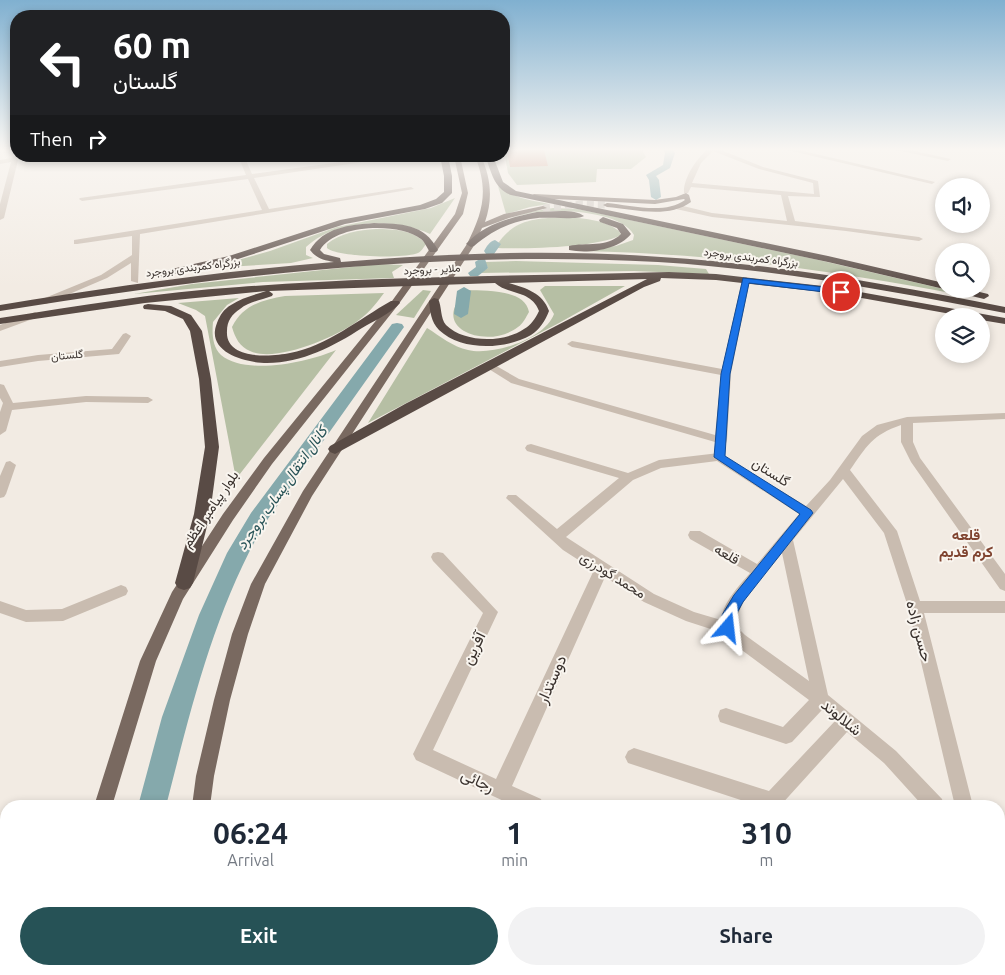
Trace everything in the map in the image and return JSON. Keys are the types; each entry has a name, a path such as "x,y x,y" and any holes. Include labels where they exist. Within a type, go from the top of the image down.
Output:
{"highway":[{"path":"43,302 232,258 343,222 422,207 439,201 445,196"},
{"path":"526,196 828,259 935,284"},
{"path":"471,244 479,236 497,226 524,218 553,214 570,214 603,220 620,226 626,234 619,242 612,244 491,256"},
{"path":"391,261 328,258 321,256 315,250 316,244 321,238 342,230 389,226 419,232 430,241 433,250"},
{"name":"ملایر - بروجرد","path":"391,261 491,256"},
{"name":"بزرگراه کمربندی بروجرد","path":"491,256 614,257 713,265 866,285 1005,310"},
{"name":"بزرگراه کمربندی بروجرد","path":"0,308 240,273 391,261"},
{"path":"335,449 640,285 669,275"},
{"name":"بزرگراه کمربندی بروجرد","path":"487,279 669,275 746,280 843,292 935,308"},
{"path":"434,301 438,320 443,328 459,338 474,342 501,342 526,332 538,322 544,311 539,301 518,289 487,279"},
{"name":"ملایر - بروجرد","path":"380,284 487,279"},
{"name":"بزرگراه کمربندی بروجرد","path":"0,321 238,290 315,285 380,284"},
{"path":"315,285 274,292 235,307 225,317 220,332 220,339 234,353 247,357 276,359 336,340 395,303"},
{"path":"990,297 1005,300"},
{"path":"74,310 109,306 168,308 187,316 196,331 205,379 212,447 202,514 184,583"},
{"name":"بزرگراه کمربندی بروجرد","path":"990,318 1005,321"}],"main road":[{"name":"بلوار پیامبر اعظم","path":"105,800 148,661 184,583 268,461 418,272 459,214 463,196"},
{"path":"202,800 205,776 222,700 240,634 255,593 280,541 335,449 471,244 480,227 488,196"},
{"path":"532,196 550,198 655,202 678,199 685,196"},
{"path":"607,205 651,208 679,207 689,200 686,196"},
{"path":"480,227 507,216 544,208"}],"street":[{"path":"82,199 110,196"},
{"path":"258,196 266,211"},
{"path":"77,242 364,196"},
{"path":"785,196 792,224"},
{"path":"0,218 2,203"},
{"path":"679,207 712,216 919,239"},
{"path":"135,281 136,232"},
{"path":"43,302 113,271 136,255"},
{"path":"558,536 629,477 659,464 719,457 726,374 746,280"},
{"path":"0,328 36,315"},
{"name":"گلستان","path":"0,364 38,358 115,352 126,336"},
{"path":"572,344 726,374"},
{"path":"489,366 515,381 721,440"},
{"path":"0,387 8,403 0,431"},
{"path":"7,407 86,399 148,400"},
{"path":"734,634 729,615 738,598 807,513 834,484 866,439 881,428 907,420 1005,416"},
{"path":"907,420 906,442 915,459 1005,584"},
{"path":"531,448 629,477"},
{"name":"گلستان","path":"719,457 807,513"},
{"path":"0,494 10,465"},
{"name":"حسن زاده","path":"843,470 890,532 915,607 963,800"},
{"name":"محمد گودرزی","path":"512,498 568,546 649,598 734,634"},
{"name":"قلعه","path":"695,535 758,572"},
{"path":"726,716 786,736 821,699 786,539"},
{"name":"آفرین","path":"422,754 491,612 438,557"},
{"name":"دوستدار","path":"500,790 602,568"},
{"path":"0,607 26,616 63,615 121,591"},
{"path":"915,607 1005,607"},
{"name":"شلالوند","path":"734,634 821,699 890,758 928,800"},
{"path":"774,800 846,721"},
{"name":"رجائی","path":"422,754 521,800"},
{"path":"634,757 758,800"}],"green space":[{"path":"501,196 515,196 549,204 530,207 506,214"},
{"path":"455,198 430,234 400,225 383,223 349,226 318,238 306,247 306,255 313,258 291,263 209,268 270,251 337,227 431,208"},
{"path":"553,208 578,209 814,259 935,287 935,290 867,278 725,259 630,252 582,251 616,246 633,240 634,235 627,227 604,216 560,211 532,213 509,219 530,212"},
{"path":"562,217 606,224 619,231 621,235 595,243 578,245 541,248 495,248 501,239 515,226 532,220"},
{"path":"376,229 410,233 426,244 418,253 400,256 356,255 333,251 327,248 327,244 332,240 344,235 356,231"},
{"path":"516,261 658,265 706,269 709,274 634,271 479,273 488,268 485,262"},
{"path":"379,264 403,265 392,272 394,278 263,282 134,294 192,284"},
{"path":"545,286 625,286 559,323 368,423 427,328 462,349 491,350 517,344 540,331 549,323 554,314 540,290"},
{"path":"423,290 431,291 414,318 396,315"},
{"path":"468,290 494,291 513,295 526,304 529,312 520,326 505,334 491,337 477,336 465,332 457,325 453,315 457,303"},
{"path":"384,293 355,323 319,342 288,351 261,354 250,351 238,342 232,327 242,313 254,305 285,296"},
{"path":"239,298 227,305 213,322 214,344 221,355 232,361 246,365 278,365 310,359 336,350 236,479 205,316 196,310 178,303"}],"waterway":[{"name":"کانال انتقال پساب بروجرد","path":"490,251 495,244"},
{"name":"کانال انتقال پساب بروجرد","path":"474,273 482,268 481,262"},
{"name":"کانال انتقال پساب بروجرد","path":"461,314 464,291"},
{"name":"کانال انتقال پساب بروجرد","path":"154,800 175,717 210,615 237,553 258,518 397,327"}],"tunnel":[{"path":"543,208 582,204 607,205"}],"district":[{"name":"قلعه کرم قدیم","path":"966,544"}],"route":[{"path":"728,628 729,615 738,598 807,513 719,457 726,374 746,280 841,292"}]}
